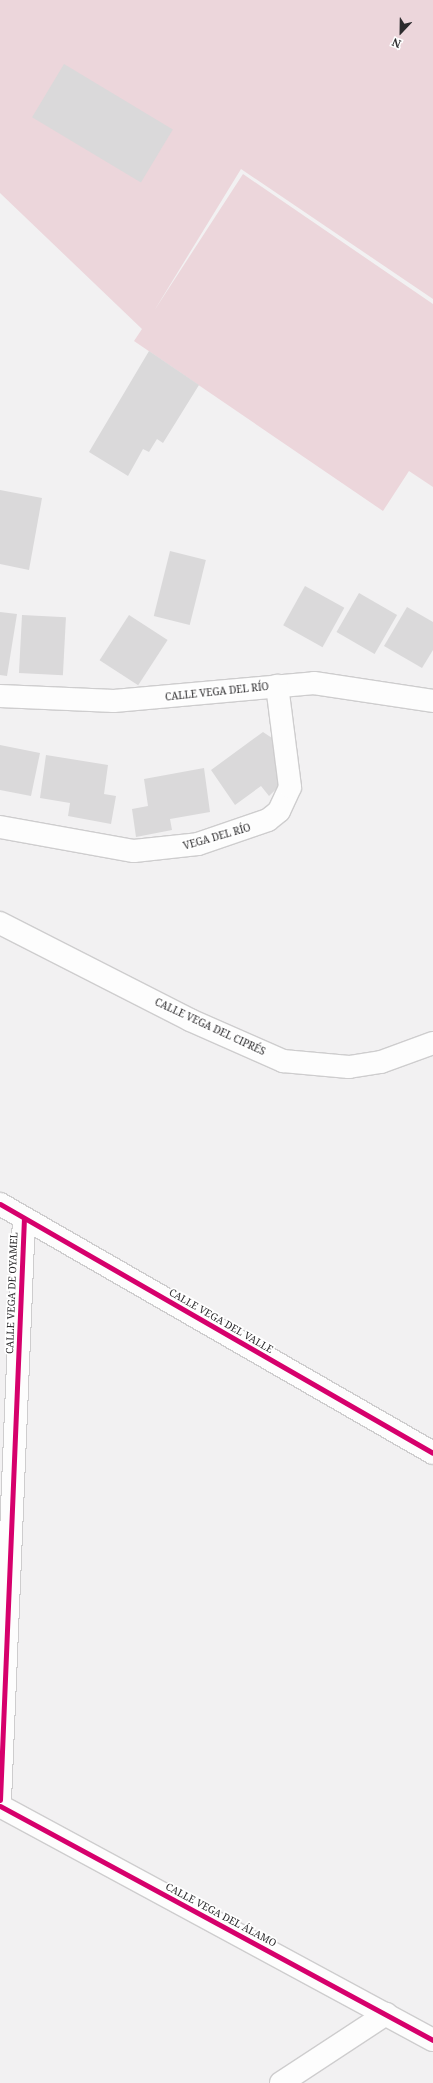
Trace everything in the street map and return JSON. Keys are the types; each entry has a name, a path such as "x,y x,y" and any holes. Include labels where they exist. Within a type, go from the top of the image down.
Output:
{"street":[{"name":"CALLE VEGA DEL RÍO","path":"0,696 114,701 314,683 433,701"},
{"name":"VEGA DEL RÍO","path":"0,827 134,851 198,844 268,820 279,811 290,787 277,686"},
{"name":"CALLE VEGA DEL CIPRÉS","path":"0,923 190,1020 283,1061 349,1067 381,1062 433,1043"},
{"name":"CALLE VEGA DEL VALLE","path":"0,1204 433,1453"},
{"name":"CALLE VEGA DE OYAMEL","path":"0,1800 24,1218"},
{"name":"CALLE VEGA DEL ÁLAMO","path":"0,1806 433,2040"},
{"path":"281,2083 386,2014"}],"shaded area":[{"path":"0,0 433,0 433,299 241,169 154,311 243,174 433,304 433,487 409,471 383,511 134,341 142,329 0,193"}],"building":[{"path":"64,64 173,129 141,183 32,117"},
{"path":"149,351 199,385 163,443 157,439 149,452 143,449 128,476 89,452"},
{"path":"0,490 42,498 29,570 0,564"},
{"path":"170,551 206,560 190,625 154,616"},
{"path":"305,586 344,608 323,647 283,625"},
{"path":"359,593 397,615 375,654 336,632"},
{"path":"407,607 433,622 433,650 422,668 384,646"},
{"path":"0,612 17,614 7,676 0,675"},
{"path":"22,615 66,617 63,675 19,673"},
{"path":"129,615 168,640 138,685 100,660"},
{"path":"263,732 278,742 295,738 297,769 269,796 261,786 235,805 211,770"},
{"path":"0,745 40,753 31,796 0,790"},
{"path":"46,755 108,765 104,794 116,796 111,824 68,816 70,803 40,798"},
{"path":"204,768 210,812 170,819 172,830 136,837 132,809 148,806 144,779"}],"cycle path":[{"path":"0,1204 433,1453"},
{"path":"0,1800 24,1218"},
{"path":"0,1806 433,2040"}]}
